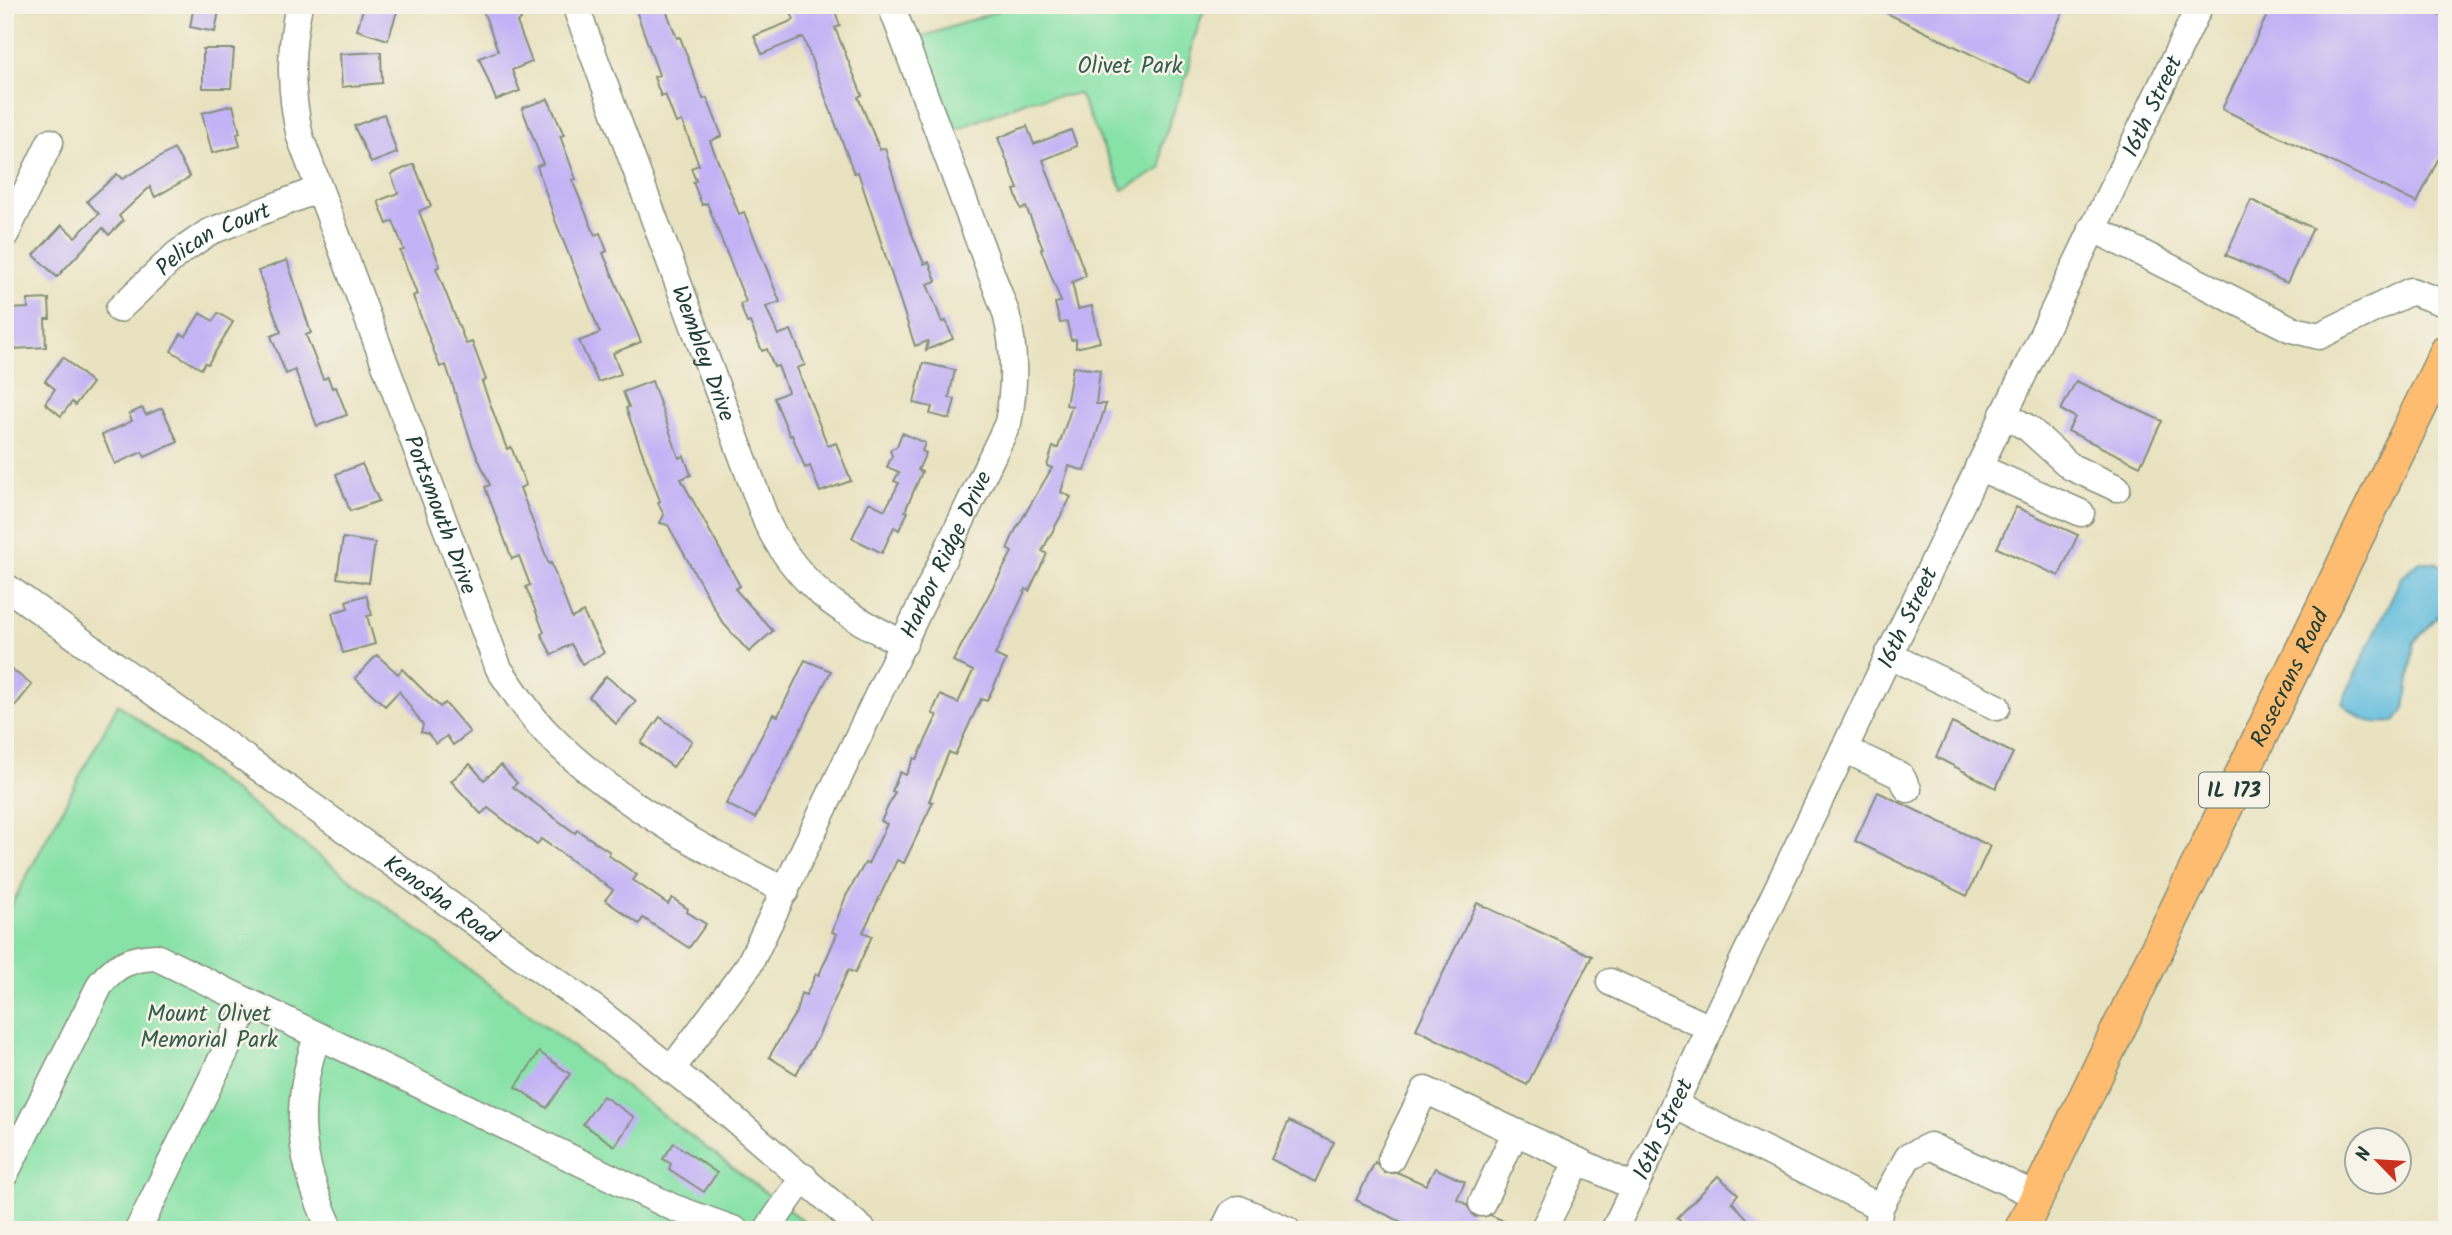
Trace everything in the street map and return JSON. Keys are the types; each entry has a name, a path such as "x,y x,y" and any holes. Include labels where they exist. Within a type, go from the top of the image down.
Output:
{"main road":[{"name":"Rosecrans Road","path":"2021,1230 2447,351"}],"street":[{"name":"Portsmouth Drive","path":"299,5 291,58 292,99 300,137 499,669 544,731 572,758 698,847 786,891"},
{"name":"Wembley Drive","path":"575,5 767,523 779,547 798,573 818,593 850,618 904,644"},
{"name":"Harbor Ridge Drive","path":"671,1070 748,965 786,891 1008,423 1013,396 1011,333 1006,313 891,5"},
{"name":"16th Street","path":"1614,1230 2200,5"},
{"path":"5,235 50,142"},
{"name":"Pelican Court","path":"119,309 177,254 209,232 319,189"},
{"path":"2092,228 2291,329 2319,336 2412,292 2447,304"},
{"path":"2003,414 2028,428 2071,467 2117,488"},
{"path":"1978,467 2081,513"},
{"name":"Kenosha Road","path":"5,586 594,1008 804,1177 863,1230"},
{"path":"1888,655 1997,707"},
{"path":"1843,749 1901,776 1908,789"},
{"path":"5,1174 90,1001 112,969 140,957 156,957 672,1207 735,1230"},
{"path":"1611,982 1710,1028"},
{"path":"138,1230 249,1003"},
{"path":"317,1037 304,1082 301,1130 313,1181 331,1230"},
{"path":"1391,1159 1425,1090 1634,1187"},
{"path":"1674,1105 1878,1218 1908,1157 1930,1146 2037,1196"},
{"path":"1482,1203 1515,1133"},
{"path":"1544,1230 1578,1161"},
{"path":"767,1230 804,1177"},
{"path":"1224,1230 1232,1213 1239,1209 1287,1230"}],"green space":[{"name":"Olivet Park","path":"1003,5 1206,5 1193,41 1189,69 1161,147 1162,168 1123,190 1079,94 1029,100 950,132 913,40 995,12"},
{"name":"Mount Olivet Memorial Park","path":"118,704 815,1230 5,1230 5,917"}],"water":[{"path":"2420,562 2436,562 2447,572 2447,607 2414,642 2405,709 2395,722 2365,720 2342,702 2402,576"}],"building":[{"path":"194,5 220,5 215,32 190,27"},
{"path":"364,5 399,5 388,40 357,30"},
{"path":"481,5 516,5 521,20 517,22 532,62 512,70 520,91 496,100 479,58 498,51"},
{"path":"634,5 664,5 677,38 680,37 703,99 707,98 722,136 710,141 739,214 744,212 780,302 766,307 778,335 791,330 805,365 797,368 828,446 836,443 851,481 820,492 810,466 805,468 792,435 790,436 774,398 788,392 778,366 774,367 767,349 762,351 750,322 747,323 740,304 746,302 707,203 702,205 693,182 696,181 691,168 699,165 682,121 676,123 665,94 661,96 654,77 659,75"},
{"path":"788,5 833,5 840,26 835,28 862,95 858,97 880,150 885,148 907,222 924,264 929,262 936,281 927,284 942,322 946,321 953,339 926,350 928,341 915,346 858,172 854,173 803,37 762,54 754,36 794,20"},
{"path":"1870,5 2066,5 2030,83"},
{"path":"2272,5 2418,5 2447,19 2447,141 2417,203 2222,109"},
{"path":"203,49 234,49 231,88 203,88"},
{"path":"381,52 382,83 342,87 340,54"},
{"path":"548,99 564,135 560,136 576,179 572,180 595,235 600,233 607,251 603,253 641,342 613,353 621,374 598,382 579,341 600,333 555,220 537,166 543,164 522,108"},
{"path":"233,105 240,133 237,134 240,146 212,153 202,113"},
{"path":"384,114 397,153 371,163 354,126"},
{"path":"1027,126 1034,144 1071,130 1077,146 1043,160 1086,276 1072,282 1078,309 1092,306 1100,342 1076,348 1076,339 1071,340 1067,322 1060,323 1055,303 1061,302 1041,249 1043,248 1026,207 1021,209 1014,190 1018,189 998,138"},
{"path":"174,149 190,177 155,197 150,187 119,216 123,221 109,235 103,228 57,277 34,255 62,225 75,237 99,214 87,201 117,174 122,179"},
{"path":"414,164 431,206 419,211 440,266 436,268 466,344 472,342 486,380 482,382 507,449 511,447 526,485 520,488 549,564 551,563 572,618 583,612 604,653 582,664 571,644 552,655 541,634 544,632 526,587 530,585 519,556 512,559 485,487 490,485 472,445 446,365 440,367 413,296 417,294 400,251 404,250 393,221 387,224 378,201 398,193 391,174"},
{"path":"2251,200 2313,228 2287,283 2226,255"},
{"path":"287,260 311,333 306,335 323,379 328,377 332,388 336,387 347,415 317,426 295,370 286,374 271,336 281,332 258,271"},
{"path":"49,299 50,319 45,319 46,347 14,349 12,330 5,331 5,315 11,315 11,309 28,308 28,300"},
{"path":"200,313 213,321 218,313 233,322 208,364 205,363 201,369 171,351 181,334 186,336"},
{"path":"63,357 92,383 75,405 72,402 61,416 45,403 55,389 45,381"},
{"path":"923,363 955,370 949,398 955,399 950,419 930,414 932,407 914,403"},
{"path":"1073,367 1100,370 1096,404 1106,404 1085,471 1069,466 1061,492 1071,497 1042,551 1047,554 1029,591 1026,589 995,655 1006,660 987,701 981,699 955,755 949,752 929,801 933,802 904,863 897,860 863,932 872,936 855,973 848,970 817,1039 796,1074 769,1057 796,1012 801,993 806,995 816,974 819,975 837,934 832,932 846,896 865,863 868,864 887,824 881,821 895,792 892,791 900,772 906,775 914,758 917,759 937,716 932,713 940,695 958,703 973,671 953,661 1012,552 1007,549 1015,531 1052,468 1047,466 1053,447 1058,448 1072,406 1066,405"},
{"path":"652,381 679,458 684,456 691,475 681,479 740,586 735,589 773,631 749,652 722,622 668,525 660,523 664,515 626,408 629,407 623,392"},
{"path":"2076,381 2162,421 2140,466 2068,431 2075,417 2061,410"},
{"path":"142,408 146,415 162,408 178,442 145,457 142,452 115,464 102,435 132,421 129,414"},
{"path":"902,433 925,443 922,451 926,453 918,470 922,472 905,511 908,512 899,530 894,527 882,553 852,538 869,502 885,510 899,483 894,481 899,472 887,467 892,456 890,450 897,446"},
{"path":"362,464 379,501 350,511 336,474"},
{"path":"2016,507 2078,535 2059,576 1997,548"},
{"path":"343,538 375,543 369,583 337,578"},
{"path":"366,595 372,615 367,616 375,644 343,653 332,613 348,608 346,601"},
{"path":"377,655 398,674 402,669 440,707 445,703 470,732 453,745 447,736 436,744 428,734 421,732 423,725 399,691 385,706 355,678"},
{"path":"805,660 831,671 755,818 726,804 773,714 778,716"},
{"path":"5,664 32,685 15,706 5,698"},
{"path":"606,676 636,701 616,724 589,697"},
{"path":"660,717 692,741 673,767 641,743"},
{"path":"1952,723 2013,753 1996,788 1936,757"},
{"path":"470,764 484,780 501,765 517,783 513,787 575,833 577,830 610,852 608,855 637,875 633,880 668,904 672,898 706,924 689,948 643,918 639,924 605,900 613,890 541,839 537,845 488,808 481,814 451,781"},
{"path":"1878,792 1990,846 1967,896 1855,841"},
{"path":"1477,903 1592,956 1527,1085 1416,1029"},
{"path":"539,1052 570,1074 547,1108 516,1087"},
{"path":"603,1096 634,1117 615,1146 583,1124"},
{"path":"1289,1121 1334,1142 1315,1182 1271,1159"},
{"path":"674,1143 717,1173 704,1192 669,1169 671,1164 663,1159"},
{"path":"1375,1162 1385,1173 1399,1173 1426,1185 1435,1168 1465,1182 1457,1199 1466,1204 1475,1217 1491,1215 1522,1230 1418,1230 1356,1200"},
{"path":"1718,1176 1738,1194 1732,1202 1758,1230 1689,1230 1677,1218"}]}
